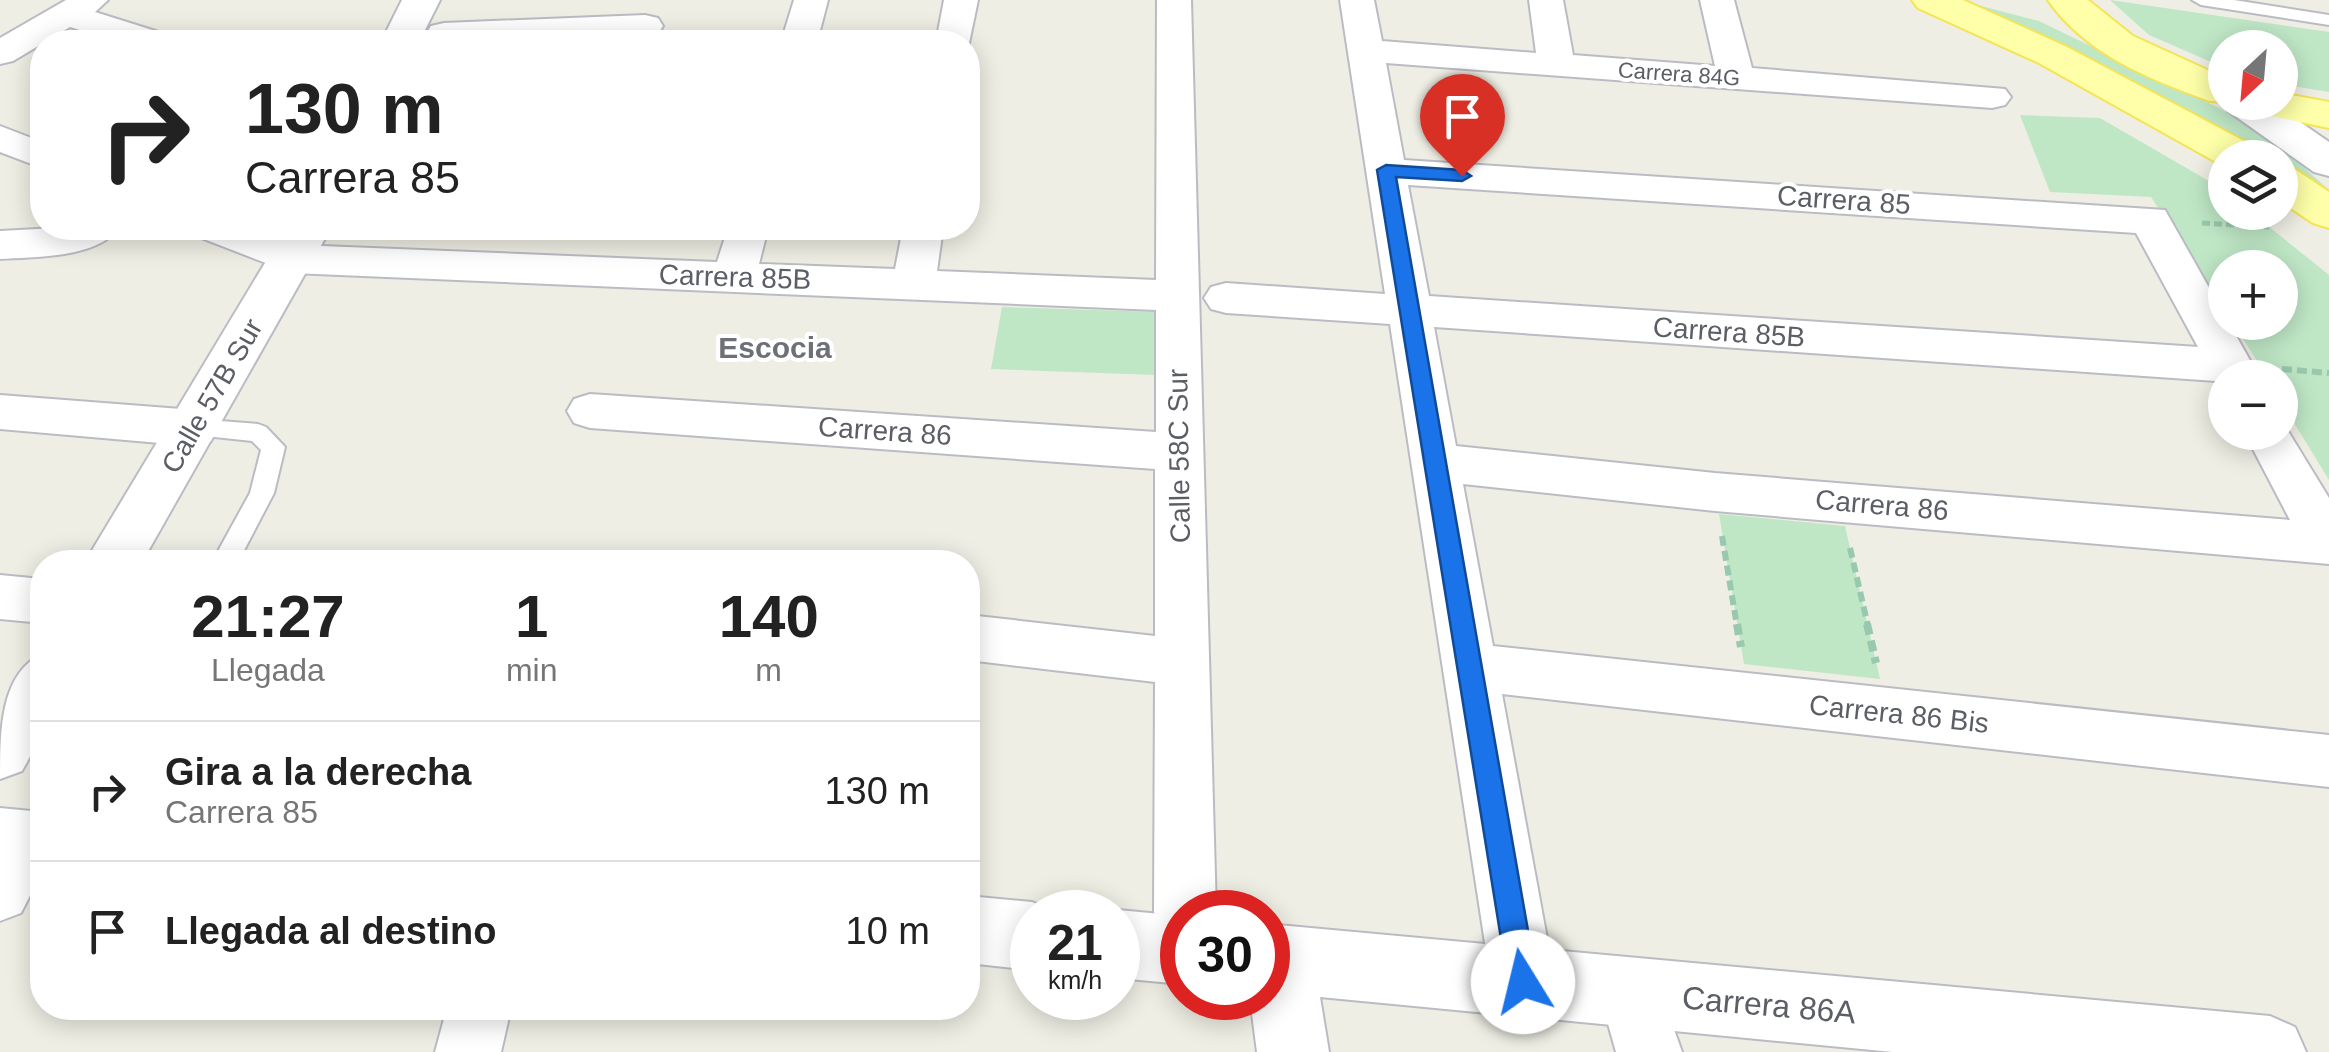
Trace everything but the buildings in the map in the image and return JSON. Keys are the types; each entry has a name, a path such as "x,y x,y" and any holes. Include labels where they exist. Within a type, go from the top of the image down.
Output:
{"main road":[{"path":"1931,0 2053,56 2209,140"},
{"path":"2000,0 2078,11 2150,61 2208,85"},
{"path":"2298,109 2329,115"},
{"path":"2298,192 2329,212"}],"street":[{"path":"406,30 421,0"},
{"path":"802,30 811,0"},
{"path":"956,30 961,0"},
{"name":"Calle 58C Sur","path":"1174,0 1185,890"},
{"path":"1357,0 1523,982"},
{"path":"1546,0 1556,64"},
{"path":"1717,0 1736,78"},
{"path":"39,30 78,7 127,30"},
{"path":"517,30 646,23"},
{"path":"0,53 30,35"},
{"name":"Carrera 84G","path":"1366,50 1992,97"},
{"path":"2269,120 2329,162"},
{"path":"0,138 30,151"},
{"name":"Carrera 85","path":"1386,170 2150,220"},
{"path":"2150,220 2227,360"},
{"path":"0,245 63,240"},
{"path":"560,270 570,240"},
{"path":"734,277 745,240"},
{"path":"914,285 921,240"},
{"name":"Carrera 85B","path":"300,243 560,270 1177,296"},
{"name":"Calle 57B Sur","path":"120,550 300,243"},
{"name":"Carrera 85B","path":"1226,298 2208,370"},
{"name":"Carrera 86","path":"590,410 1179,452"},
{"path":"0,412 194,428"},
{"path":"2277,450 2329,544"},
{"name":"Carrera 86","path":"1435,462 1715,492 2329,544"},
{"path":"0,597 30,599"},
{"path":"980,639 1182,662"},
{"name":"Carrera 86 Bis","path":"1470,667 2329,761"},
{"path":"0,751 30,700"},
{"path":"980,931 1010,934"},
{"name":"Carrera 86A","path":"1290,960 1523,982 1640,1022 2270,1052"},
{"path":"468,1052 476,1020"},
{"path":"1286,1020 1293,1052"}],"lane":[{"path":"2201,0 2329,20"},
{"path":"194,428 258,433 273,447 272,466 256,508 231,550"}],"path":[{"path":"2150,220 2208,223"},
{"path":"1715,492 1749,697"},
{"path":"1838,502 1889,712"}],"green space":[{"path":"1958,0 2039,21 2208,103 2208,120 2238,120 2269,140 2243,140"},
{"path":"2110,0 2329,32 2329,92 2298,87 2298,30 2208,30 2208,61 2149,35"},
{"path":"2020,115 2100,118 2208,180 2208,230 2273,230 2298,250 2208,250 2208,283 2151,197 2050,192"},
{"path":"2298,162 2329,190 2298,172"},
{"path":"2298,250 2329,275 2329,480 2298,429 2298,360 2256,360 2244,340 2298,340"},
{"path":"1002,307 1160,312 1156,375 991,369"},
{"path":"1719,514 1845,526 1880,679 1744,664"}],"district":[{"name":"Escocia","path":"775,347"}],"route":[{"path":"1462,176 1386,170 1523,982"}]}
